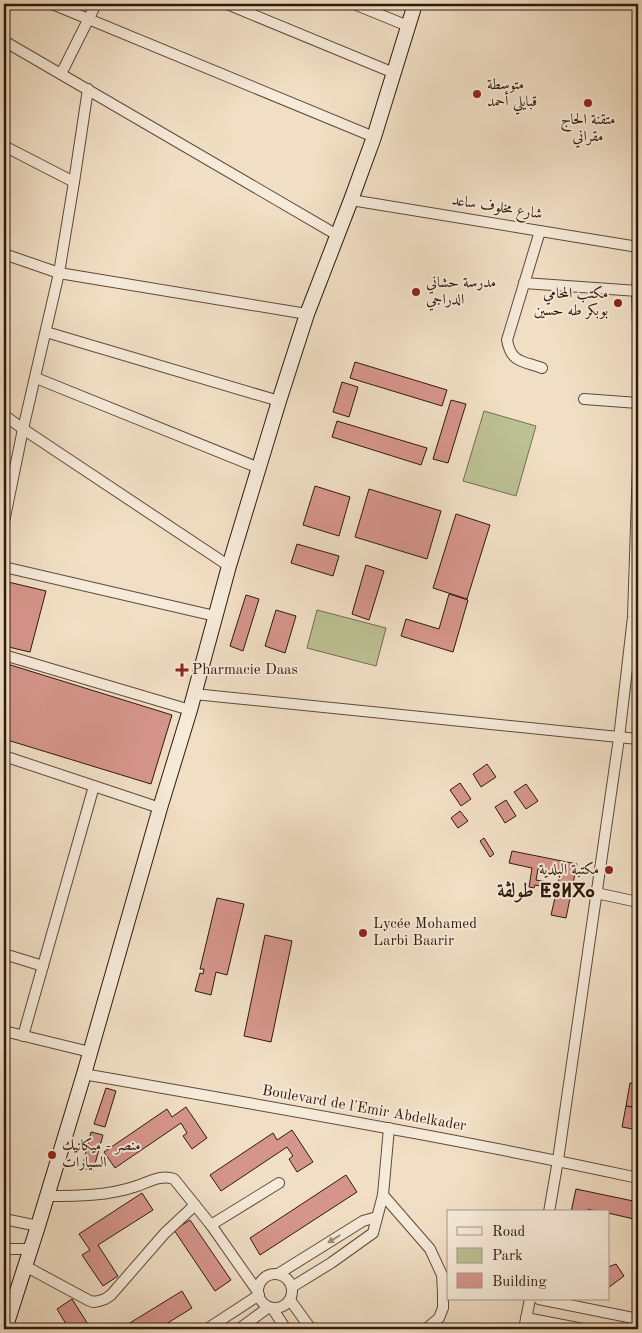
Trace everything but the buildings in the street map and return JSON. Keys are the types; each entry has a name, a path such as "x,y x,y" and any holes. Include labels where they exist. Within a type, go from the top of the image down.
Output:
{"street":[{"path":"52,4 374,137"},
{"path":"62,74 96,4"},
{"path":"227,4 394,73"},
{"path":"354,4 408,26"},
{"path":"5,1329 84,1074 190,710 215,616 279,401 307,314 374,137 415,4"},
{"path":"4,40 337,235"},
{"path":"4,517 59,273 88,89"},
{"path":"4,146 74,182"},
{"name":"شارع مخلوف ساعد","path":"351,200 638,247"},
{"path":"540,231 507,340 509,350 516,359 542,368"},
{"path":"4,254 59,273 307,314"},
{"path":"638,279 638,326"},
{"path":"524,283 638,291"},
{"path":"46,332 279,401"},
{"path":"36,378 259,468"},
{"path":"584,399 638,403"},
{"path":"4,415 230,566"},
{"path":"549,1210 636,617 638,465"},
{"path":"4,567 215,616"},
{"path":"4,655 190,710"},
{"path":"194,694 638,740"},
{"path":"4,756 160,808"},
{"path":"23,1036 94,786"},
{"path":"596,893 638,902"},
{"path":"4,954 43,966"},
{"path":"4,1031 90,1052"},
{"name":"Boulevard de l'Emir Abdelkader","path":"84,1074 389,1128 558,1160 638,1178"},
{"path":"292,1287 331,1263 373,1233 383,1195 389,1128"},
{"path":"47,1196 106,1193 136,1186 156,1178 170,1177 174,1179 211,1225 258,1294 264,1305 271,1308 279,1308 286,1305 292,1294 292,1287 289,1281 284,1276 278,1274 266,1277 259,1286 258,1294 207,1329"},
{"path":"211,1225 279,1183"},
{"path":"383,1195 430,1249 445,1273 442,1308 439,1318 426,1329"},
{"path":"25,1266 88,1300 93,1302 105,1300 165,1232 195,1205"},
{"path":"278,1274 363,1221 377,1217"},
{"path":"4,1219 38,1226"},
{"path":"363,1221 373,1233"},
{"path":"4,1249 30,1249"},
{"path":"290,1300 311,1329"},
{"path":"524,1329 530,1300"},
{"path":"544,1300 638,1319"},
{"path":"239,1329 271,1308"},
{"path":"271,1308 286,1329"},
{"path":"526,1318 578,1329 580,1308"}],"green space":[{"path":"484,411 536,426 516,496 463,481"},
{"path":"317,610 386,628 376,666 307,648"}],"place":[{"name":"متوسطة قبايلي أحمد","path":"477,94"},
{"name":"متقنة الحاج مقراني","path":"588,103"},
{"name":"مدرسة حشاني الدراجي","path":"416,292"},
{"name":"مكتب المحامي بوبكر طه حسين","path":"618,303"},
{"name":"Pharmacie Daas","path":"182,670"},
{"name":"مكتبة البلدية","path":"609,870"},
{"name":"Lycée Mohamed Larbi Baarir","path":"363,933"},
{"name":"منصر - ميكانيك السيارات","path":"52,1155"}],"district":[{"name":"طولڤة ⵟⵓⵍⴳⴰ","path":"546,892"}]}
